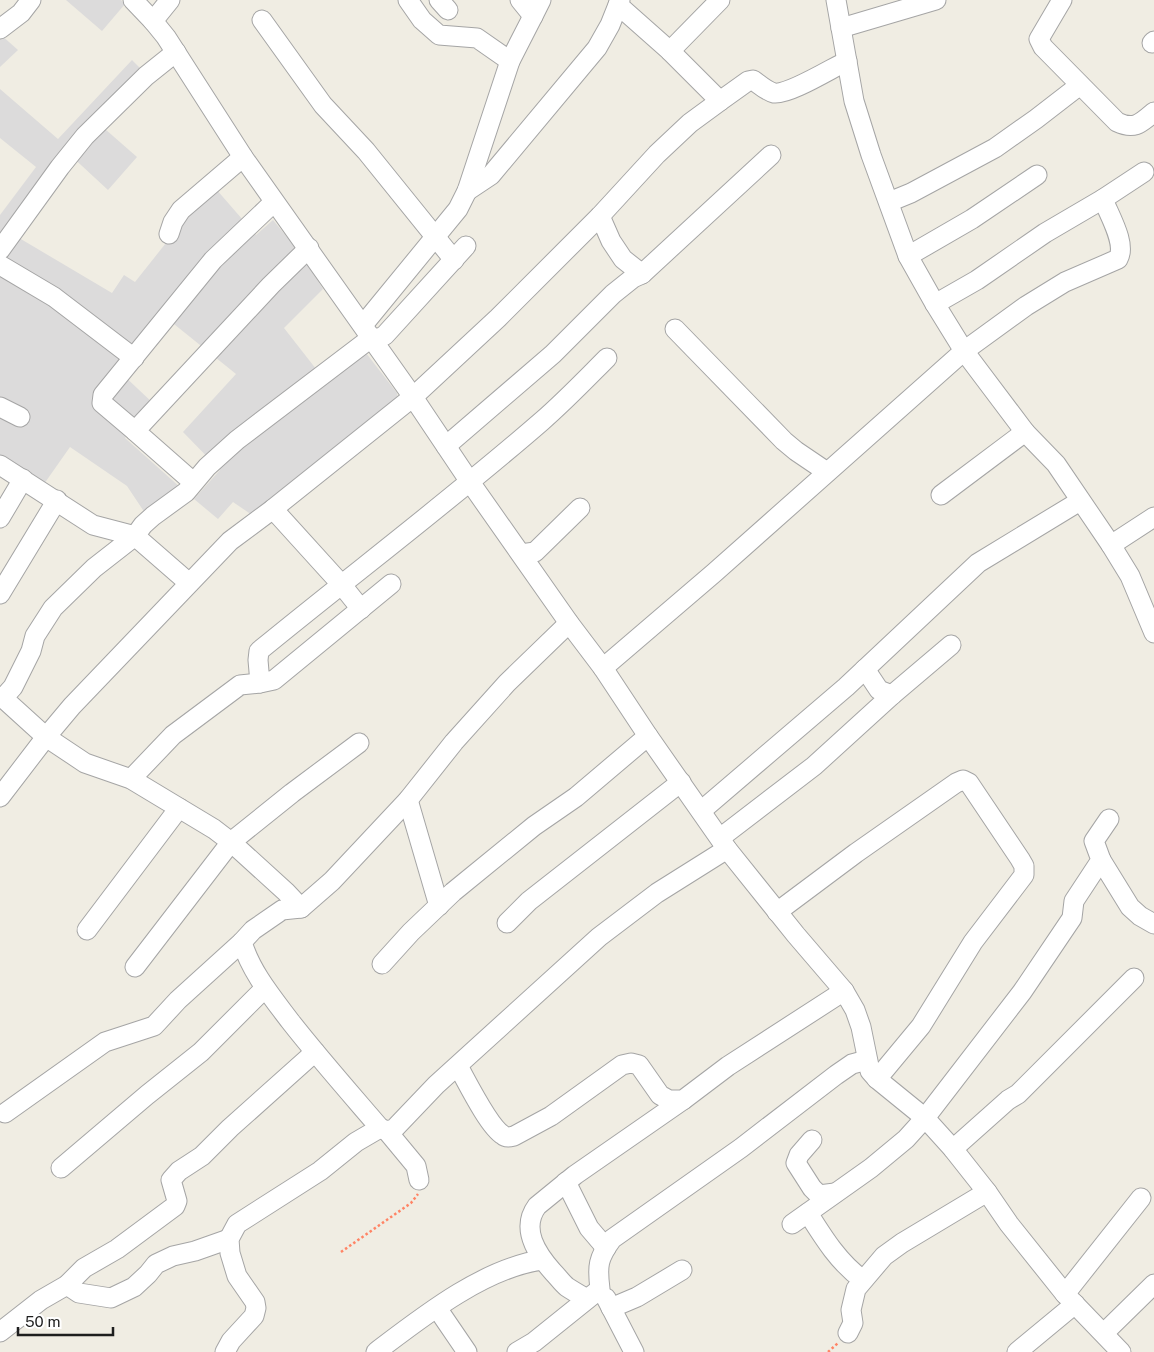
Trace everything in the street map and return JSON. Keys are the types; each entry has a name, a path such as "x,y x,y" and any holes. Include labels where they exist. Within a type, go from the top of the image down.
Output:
{"street":[{"path":"0,29 21,13 31,0"},
{"path":"133,0 153,21 176,52 274,202 309,248 470,482 603,668 723,844 777,912 844,991 855,1010 861,1027 870,1071 877,1079 925,1118 953,1149 988,1192 1009,1224 1070,1299 1121,1352"},
{"path":"153,21 170,0"},
{"path":"408,0 422,20 440,35 477,38 510,61"},
{"path":"301,908 231,842 130,779 85,763 46,737 1,698 13,687 35,636 53,608 94,568 135,536 143,525 186,492 193,482 237,440 367,331 458,209 467,192 510,61 537,8 520,0"},
{"path":"670,51 720,0"},
{"path":"836,0 854,101 871,155 908,256 964,351 1025,432 1056,464 1111,545 1130,576 1144,614 1154,633"},
{"path":"841,28 936,0"},
{"path":"1062,0 1039,39 1043,47 1117,122 1133,127 1154,112"},
{"path":"467,192 491,175 598,48 619,2 720,101"},
{"path":"262,20 322,105 366,151 435,238 460,253 385,336 380,338 367,331"},
{"path":"0,250 60,167 85,136 146,76 176,52"},
{"path":"0,797 72,706 230,541 413,397 498,318 600,216 657,154 690,123 748,81 754,80 774,93 782,92 810,81 847,61"},
{"path":"889,202 995,148 1080,85"},
{"path":"446,446 553,354 613,294 633,278 642,274 771,155"},
{"path":"169,234 172,222 181,210 243,157"},
{"path":"935,304 977,280 1045,233 1103,200 1144,172"},
{"path":"908,256 972,220 1037,175"},
{"path":"603,668 714,573 964,351 1026,306 1065,282 1118,259 1120,255 1120,237 1103,200"},
{"path":"193,482 102,403 103,396 213,260 274,202"},
{"path":"600,216 611,241 623,259 642,274"},
{"path":"134,431 270,285 309,248"},
{"path":"0,265 54,297 134,358"},
{"path":"675,328 784,441 796,452 827,472"},
{"path":"260,683 259,652 544,420 608,358"},
{"path":"0,407 20,417"},
{"path":"940,495 1025,432"},
{"path":"0,465 93,525 135,536 189,582"},
{"path":"0,518 23,479"},
{"path":"0,594 57,500"},
{"path":"701,811 865,669 978,563 1080,501"},
{"path":"521,554 535,552 580,508"},
{"path":"273,509 341,584 361,610"},
{"path":"1111,545 1154,518"},
{"path":"130,779 173,736 204,711 240,685 274,680 391,584"},
{"path":"5,1113 105,1042 154,1026 178,1000 253,930 282,910 301,908 332,881 408,800 454,742 507,683 569,623"},
{"path":"224,1352 231,1341 254,1316 256,1308 255,1302 237,1276 230,1254 229,1239 237,1224 320,1171 356,1142 383,1129 394,1129 436,1084 599,937 723,844 951,645"},
{"path":"865,669 879,690 892,695"},
{"path":"382,964 439,906 492,860 534,826 576,797 648,736"},
{"path":"135,967 231,842 292,793 359,744"},
{"path":"777,912 863,848 963,780 970,783 1020,859 1024,866 1024,875 973,942 921,1026 877,1079"},
{"path":"507,923 528,901 681,782"},
{"path":"408,800 439,906"},
{"path":"87,930 179,808"},
{"path":"1110,819 1094,841 1101,860 1130,907 1140,916 1154,924"},
{"path":"792,1224 871,1168 906,1139 925,1118 1022,992 1072,918 1074,901 1101,860"},
{"path":"242,942 247,958 266,988 315,1052 416,1166 419,1180"},
{"path":"953,1149 1008,1100 1018,1094 1134,978"},
{"path":"61,1168 146,1095 202,1052 266,988"},
{"path":"634,1352 611,1308 594,1294 566,1286 542,1260 529,1228 533,1212 566,1182 728,1066 844,991"},
{"path":"0,1332 40,1300 67,1286 84,1268 117,1249 175,1206 177,1200 171,1180 179,1171 202,1156 230,1128 315,1052"},
{"path":"517,1352 537,1347 594,1294 601,1254 612,1239 741,1148 836,1075 852,1064 867,1060"},
{"path":"458,1066 487,1117 502,1135 507,1137 514,1136 551,1116 622,1065 631,1063 638,1065 660,1095 669,1100 683,1100"},
{"path":"812,1140 796,1163 812,1188 819,1195 835,1193"},
{"path":"566,1182 590,1228 606,1248"},
{"path":"848,1333 853,1323 851,1310 856,1289 884,1256 902,1243 988,1192"},
{"path":"1017,1352 1070,1299 1141,1198"},
{"path":"808,1213 825,1240 850,1271 863,1280"},
{"path":"67,1286 79,1294 111,1298 134,1287 156,1264 173,1256 229,1239"},
{"path":"376,1352 457,1295 510,1268 542,1260"},
{"path":"611,1308 637,1296 682,1270"},
{"path":"1104,1333 1154,1284"},
{"path":"437,1308 467,1352"}],"path":[{"path":"341,1252 411,1203 418,1194 419,1180"}],"shaded area":[{"path":"66,0 121,0 125,4 102,31"},
{"path":"0,34 18,50 0,67"},
{"path":"132,60 142,70 97,122 137,157 108,190 68,153 9,232 112,293 124,275 135,282 185,219 216,189 256,235 273,220 301,254 323,289 284,328 327,383 366,353 397,393 398,402 255,517 233,502 218,519 194,499 220,470 183,432 236,374 164,316 120,372 155,405 125,438 181,488 147,516 127,486 70,447 44,484 0,462 0,215 36,167 0,138 0,89 58,139"}]}
